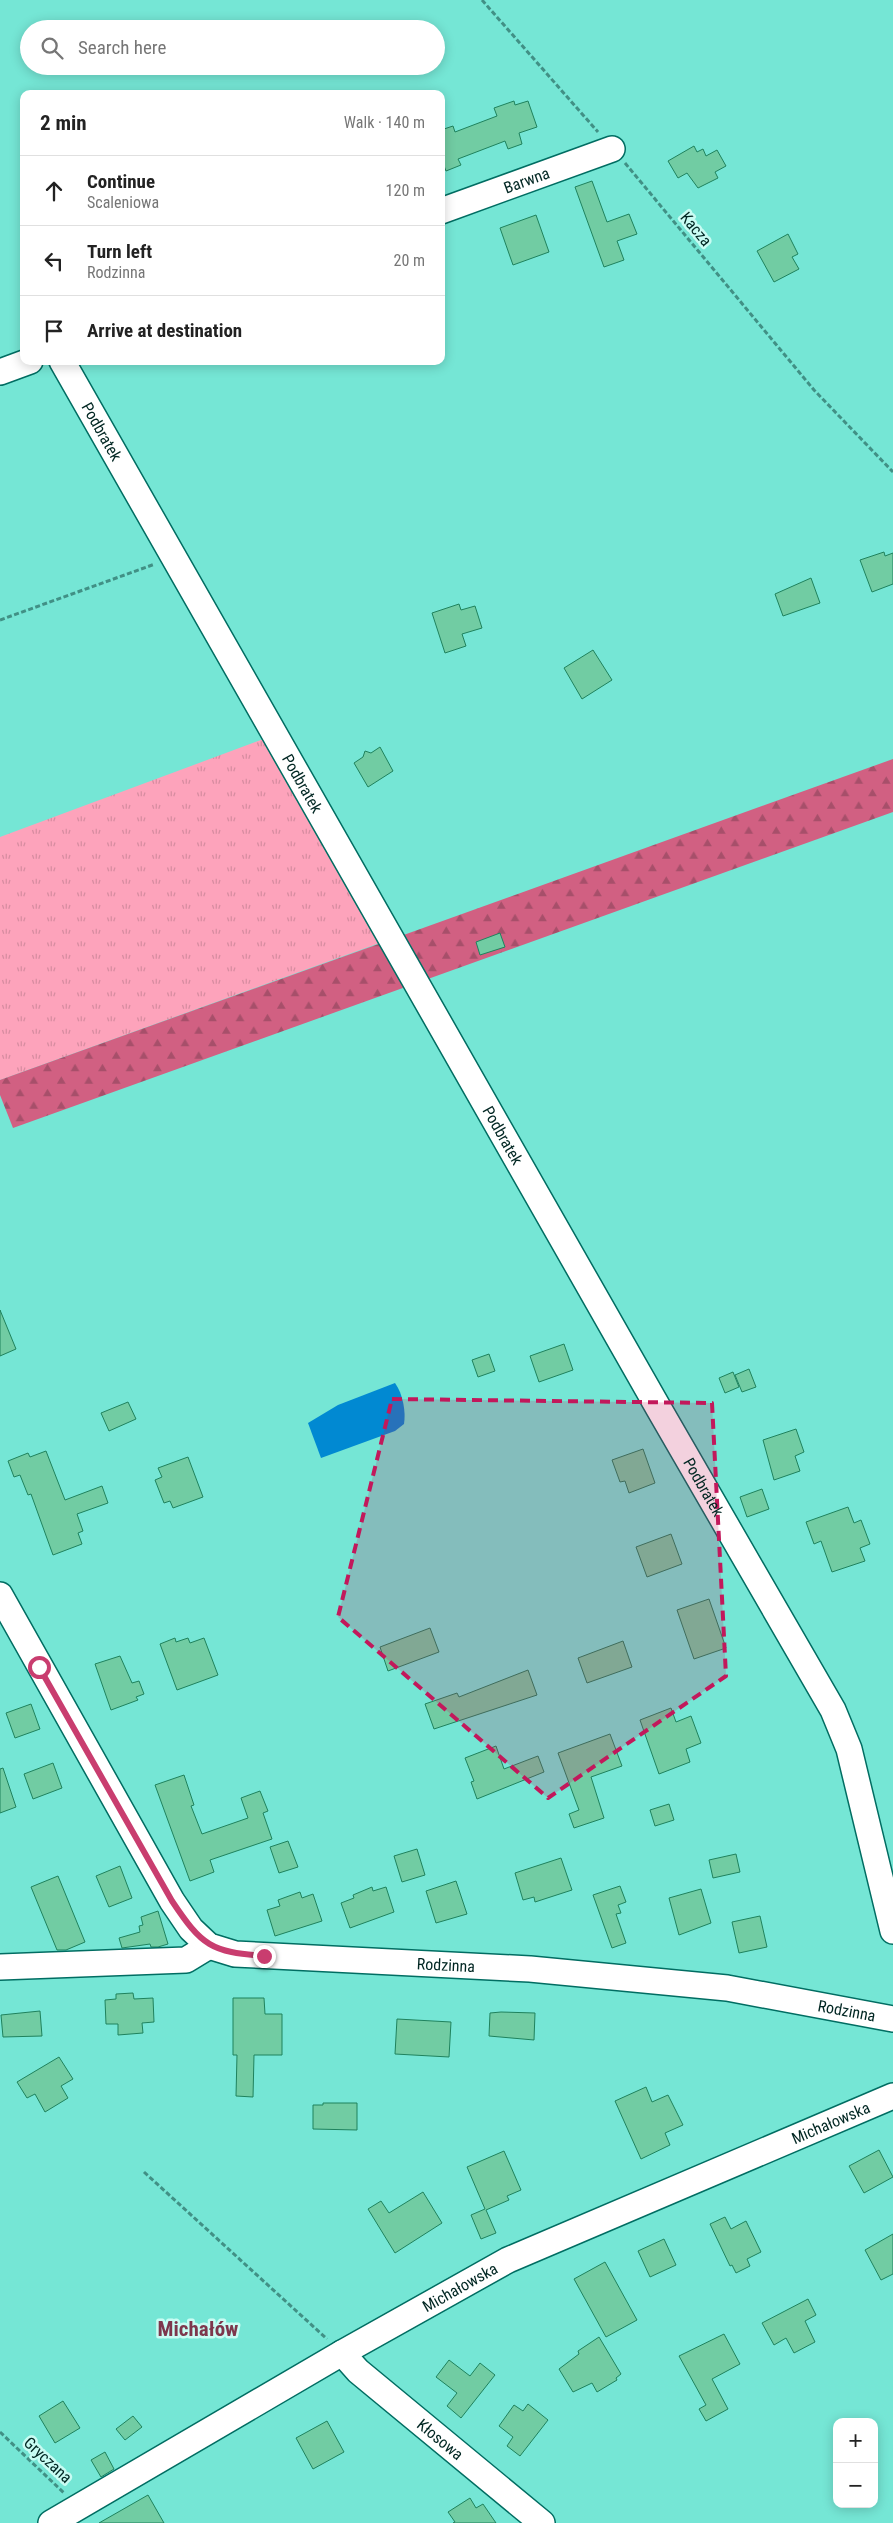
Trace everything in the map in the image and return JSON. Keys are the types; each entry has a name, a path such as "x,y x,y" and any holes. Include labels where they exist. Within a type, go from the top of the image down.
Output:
{"street":[{"name":"Barwna","path":"445,210 612,149"},
{"path":"0,372 20,365"},
{"name":"Podbratek","path":"64,365 659,1409 833,1710 848,1749 893,1931"},
{"path":"0,1595 172,1901 191,1929 209,1946 186,1960 0,1967"},
{"name":"Rodzinna","path":"209,1946 235,1954 530,1969 727,1988 893,2019"},
{"name":"Michałowska","path":"51,2523 342,2353 508,2260 893,2096"},
{"name":"Kłosowa","path":"342,2353 358,2371 542,2523"}],"path":[{"name":"Kacza","path":"482,0 612,149 814,390 893,472"},
{"path":"0,620 174,557"},
{"path":"144,2172 342,2353"},
{"name":"Gryczana","path":"0,2432 79,2508"}],"highlighted area":[{"path":"392,1399 712,1403 726,1676 548,1798 338,1617"}],"green space":[{"path":"269,737 385,941 0,1080 0,837"},
{"path":"893,759 893,812 13,1128 0,1095 0,1080"}],"water":[{"path":"395,1383 403,1403 404,1424 395,1431 321,1458 308,1423 338,1405"}],"building":[{"path":"514,101 515,105 528,101 537,127 519,133 522,144 508,149 505,141 458,159 461,165 446,171 445,129 453,126 455,132 497,116 494,108"},
{"path":"694,146 697,152 703,149 706,156 717,150 726,166 715,172 718,178 698,188 687,173 678,178 668,161"},
{"path":"592,181 607,222 629,214 637,234 617,241 624,260 604,267 575,187"},
{"path":"536,215 549,252 513,265 500,228"},
{"path":"788,234 798,254 792,257 799,269 774,282 757,251"},
{"path":"884,552 885,556 893,553 893,584 872,592 860,560"},
{"path":"811,578 820,603 783,616 775,594"},
{"path":"459,604 461,610 475,606 482,628 462,634 466,646 445,653 432,613"},
{"path":"593,650 612,680 582,699 564,668"},
{"path":"380,747 393,771 368,787 354,763 363,757 365,751 371,753"},
{"path":"500,933 505,947 480,955 476,942"},
{"path":"0,1310 16,1349 0,1356"},
{"path":"564,1344 573,1370 539,1382 530,1356"},
{"path":"489,1354 495,1371 478,1377 472,1360"},
{"path":"749,1369 756,1387 742,1392 735,1375"},
{"path":"733,1372 739,1387 725,1393 719,1378"},
{"path":"128,1402 136,1419 109,1431 101,1413"},
{"path":"796,1429 804,1452 795,1456 800,1471 774,1480 763,1440"},
{"path":"643,1449 655,1483 629,1493 625,1481 620,1482 612,1460"},
{"path":"46,1451 65,1500 102,1486 108,1503 77,1514 83,1531 78,1533 82,1544 53,1555 31,1494 28,1495 20,1475 14,1477 8,1461 28,1453 30,1457"},
{"path":"188,1457 203,1497 173,1508 170,1501 164,1503 155,1480 162,1477 158,1468"},
{"path":"762,1489 769,1509 747,1517 740,1497"},
{"path":"848,1507 854,1523 861,1520 870,1544 860,1548 865,1561 832,1572 821,1541 814,1544 806,1522"},
{"path":"671,1534 682,1564 647,1577 636,1547"},
{"path":"709,1599 726,1648 694,1659 677,1610"},
{"path":"430,1628 439,1652 388,1671 380,1647"},
{"path":"175,1638 176,1642 188,1638 190,1643 204,1638 218,1675 177,1690 160,1644"},
{"path":"623,1641 632,1667 587,1683 578,1658"},
{"path":"120,1656 132,1683 139,1681 144,1694 136,1697 138,1700 111,1710 95,1664"},
{"path":"528,1670 537,1695 434,1729 425,1704 457,1693 459,1697"},
{"path":"31,1704 40,1729 15,1738 6,1713"},
{"path":"671,1708 676,1722 691,1716 701,1743 686,1749 690,1762 659,1774 640,1720"},
{"path":"610,1734 622,1766 591,1777 604,1818 574,1828 569,1814 579,1810 558,1753"},
{"path":"496,1746 504,1769 538,1756 544,1772 477,1799 471,1782 474,1781 465,1758"},
{"path":"53,1763 62,1788 33,1799 24,1774"},
{"path":"3,1768 16,1807 0,1813 0,1769"},
{"path":"184,1775 194,1805 191,1806 202,1834 248,1818 241,1798 260,1791 268,1811 263,1813 272,1839 210,1860 214,1872 190,1881 155,1785"},
{"path":"669,1804 674,1820 655,1826 650,1810"},
{"path":"288,1841 298,1867 279,1873 270,1847"},
{"path":"417,1849 425,1875 402,1882 394,1856"},
{"path":"736,1854 740,1872 713,1878 709,1860"},
{"path":"561,1858 572,1890 535,1902 534,1897 523,1900 515,1873"},
{"path":"120,1866 132,1898 109,1907 96,1876"},
{"path":"58,1876 85,1942 66,1950 57,1950 31,1887"},
{"path":"456,1881 467,1914 436,1923 426,1891"},
{"path":"620,1886 626,1902 618,1905 621,1913 616,1914 626,1943 612,1948 593,1895"},
{"path":"372,1887 373,1891 386,1887 394,1912 350,1928 341,1903 354,1898 353,1895"},
{"path":"701,1889 711,1923 679,1935 669,1898"},
{"path":"300,1892 302,1898 313,1894 322,1921 275,1936 267,1910 280,1906 278,1900"},
{"path":"158,1911 168,1944 158,1947 151,1947 150,1944 122,1948 119,1938 140,1932 139,1926 143,1925 141,1917"},
{"path":"760,1916 767,1947 739,1953 732,1922"},
{"path":"133,1993 134,1999 153,1998 154,2022 142,2023 143,2033 118,2035 118,2024 106,2024 105,2000 116,1999 116,1994"},
{"path":"233,1998 264,1998 265,2014 282,2014 282,2055 254,2055 253,2097 236,2096 237,2055 233,2055"},
{"path":"40,2011 42,2036 3,2037 1,2015"},
{"path":"490,2013 535,2013 534,2040 489,2036"},
{"path":"397,2019 451,2022 449,2057 395,2054"},
{"path":"59,2057 73,2079 61,2086 68,2098 45,2112 35,2094 27,2098 17,2082"},
{"path":"646,2087 652,2102 668,2095 683,2125 665,2133 670,2145 641,2159 615,2101"},
{"path":"323,2103 357,2103 357,2130 313,2129 313,2105 323,2105"},
{"path":"879,2150 893,2177 864,2193 849,2166"},
{"path":"504,2151 521,2190 507,2196 509,2200 486,2210 496,2233 481,2239 471,2215 485,2209 467,2167"},
{"path":"423,2192 442,2223 395,2253 368,2209 381,2201 389,2213"},
{"path":"725,2217 731,2229 746,2221 761,2252 747,2259 750,2266 736,2273 732,2265 730,2266 710,2224"},
{"path":"893,2234 893,2274 881,2280 865,2250"},
{"path":"664,2239 676,2265 650,2277 638,2251"},
{"path":"605,2262 637,2320 606,2337 574,2279"},
{"path":"808,2299 816,2315 805,2321 815,2342 794,2353 786,2338 774,2345 762,2323"},
{"path":"724,2334 740,2364 712,2379 728,2409 706,2421 699,2409 706,2405 679,2356"},
{"path":"599,2337 621,2374 616,2378 617,2380 597,2392 592,2383 573,2392 559,2369 579,2354 578,2351"},
{"path":"449,2360 470,2376 480,2363 495,2375 461,2418 447,2406 457,2393 436,2377"},
{"path":"63,2401 80,2428 55,2443 39,2416"},
{"path":"528,2404 548,2420 520,2456 507,2446 513,2437 499,2426 514,2405 523,2411"},
{"path":"133,2416 142,2427 125,2440 116,2429"},
{"path":"327,2421 344,2452 313,2469 296,2438"},
{"path":"105,2452 114,2469 101,2477 91,2460"},
{"path":"148,2495 164,2523 99,2523"},
{"path":"470,2498 476,2508 483,2504 496,2523 453,2523 455,2522 448,2512"}],"district":[{"name":"Michałów","path":"198,2329"}],"route":[{"path":"39,1667 172,1901 191,1929 209,1946 235,1954 264,1956"}]}
